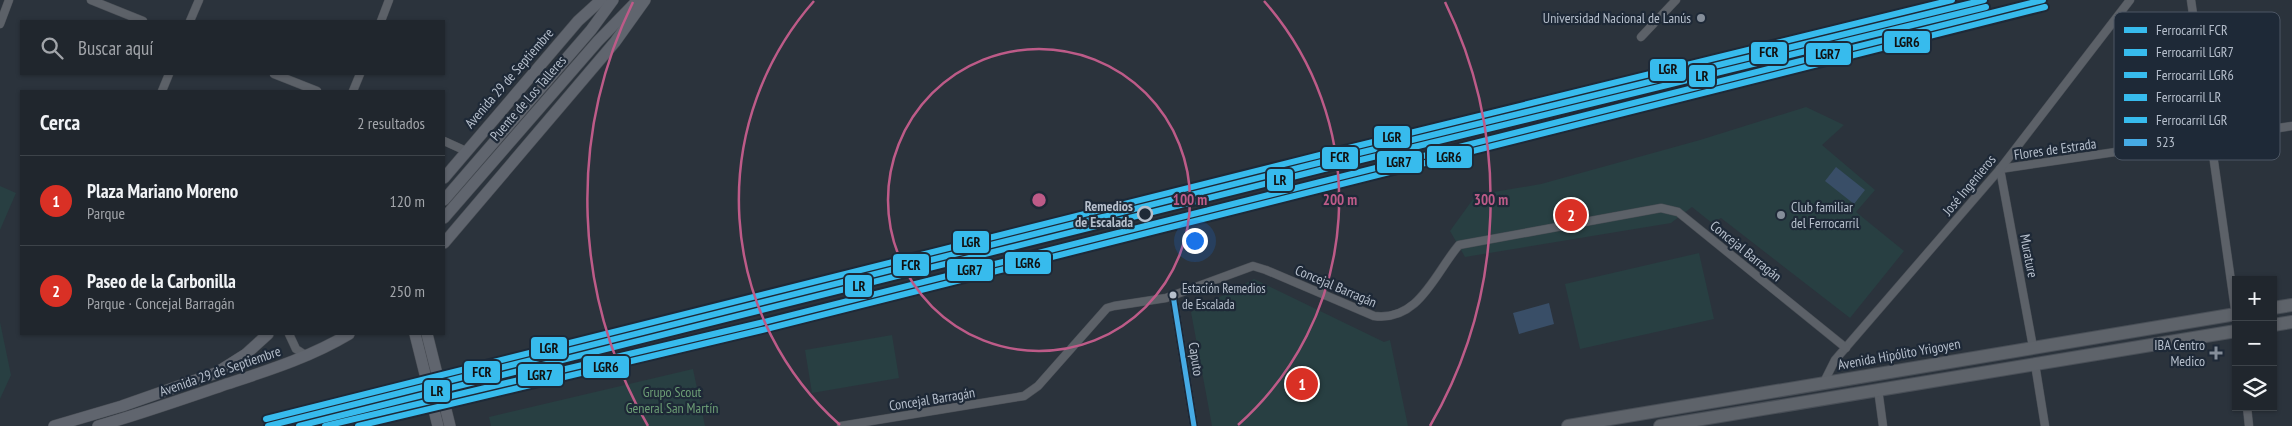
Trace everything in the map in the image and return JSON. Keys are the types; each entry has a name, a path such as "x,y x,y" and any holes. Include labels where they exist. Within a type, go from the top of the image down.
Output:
{"main road":[{"path":"2277,307 2292,305"},
{"name":"Avenida Hipólito Yrigoyen","path":"1568,426 2033,347 2232,316"},
{"path":"2277,324 2292,322"},
{"path":"1660,426 1708,422 1878,389 2232,332"}],"street":[{"path":"0,24 10,0"},
{"path":"91,0 141,20"},
{"path":"190,20 199,0"},
{"path":"381,20 389,0"},
{"name":"Puente de Los Talleres","path":"445,199 591,30 613,0"},
{"name":"Puente de Los Talleres","path":"445,217 598,41 638,0"},
{"path":"445,242 615,42 645,0"},
{"path":"1641,37 1676,0"},
{"name":"José Ingenieros","path":"2121,12 2130,0"},
{"name":"Avenida 29 de Septiembre","path":"445,177 594,2"},
{"name":"José Ingenieros","path":"1824,382 1829,368 2000,169 2114,21"},
{"path":"162,90 169,75"},
{"path":"277,75 314,90"},
{"path":"353,90 360,75"},
{"path":"445,141 466,151"},
{"name":"Flores de Estrada","path":"2000,169 2114,153"},
{"path":"2214,160 2232,287"},
{"name":"Murature","path":"2000,169 2033,347"},
{"name":"Concejal Barragán","path":"841,426 1024,396 1038,386 1108,308 1173,296 1253,266 1374,316 1392,317 1411,307 1423,295 1459,245 1661,208 1678,212 1846,348"},
{"name":"Caputo","path":"1173,296 1194,426"},
{"name":"Avenida 29 de Septiembre","path":"54,426 122,406 216,373 230,366 267,335"},
{"path":"289,335 296,349 307,356"},
{"name":"Avenida 29 de Septiembre","path":"98,426 156,409 307,356 347,335"},
{"path":"414,335 438,426"},
{"path":"427,335 450,426"},
{"path":"2035,364 2045,426"},
{"path":"1878,389 1883,426"},
{"path":"1705,402 1708,422"},
{"path":"2247,411 2249,426"}],"green space":[{"name":"Club familiar del Ferrocarril","path":"1806,107 1844,125 1822,145 1875,190 1856,212 1904,251 1850,318 1721,218 1712,223 1692,207 1671,223 1465,257 1450,231 1476,195 1541,184 1700,140"},
{"path":"0,186 16,193 0,230"},
{"path":"1699,253 1714,319 1580,349 1565,284"},
{"path":"1254,279 1384,342 1390,340 1408,426 1212,426 1191,312"},
{"path":"0,322 11,375 0,399"},
{"path":"892,335 899,378 812,393 805,350"},
{"name":"Grupo Scout General San Martín","path":"693,369 705,426 491,426 489,417"}],"water":[{"path":"1836,167 1865,190 1854,204 1825,181"},
{"path":"1549,303 1554,324 1519,334 1513,313"}],"rail line":[{"name":"LGR","path":"266,419 1324,154 1952,0"},
{"name":"FCR","path":"268,426 1326,161 1984,0"},
{"name":"LGR7","path":"325,426 760,323 2043,0"},
{"name":"LR","path":"299,426 1328,168 1986,7"},
{"name":"LGR6","path":"358,426 762,330 2045,7"}],"transit line":[{"name":"523","path":"1173,295 1194,426"}],"place":[{"name":"Universidad Nacional de Lanús","path":"1701,18"},
{"name":"Remedios de Escalada","path":"1145,214"},
{"name":"Paseo de la Carbonilla","path":"1571,215"},
{"name":"Club familiar del Ferrocarril","path":"1781,215"},
{"name":"Estación Remedios de Escalada","path":"1173,295"},
{"name":"IBA Centro Medico","path":"2216,353"},
{"name":"Plaza Mariano Moreno","path":"1302,384"}]}
